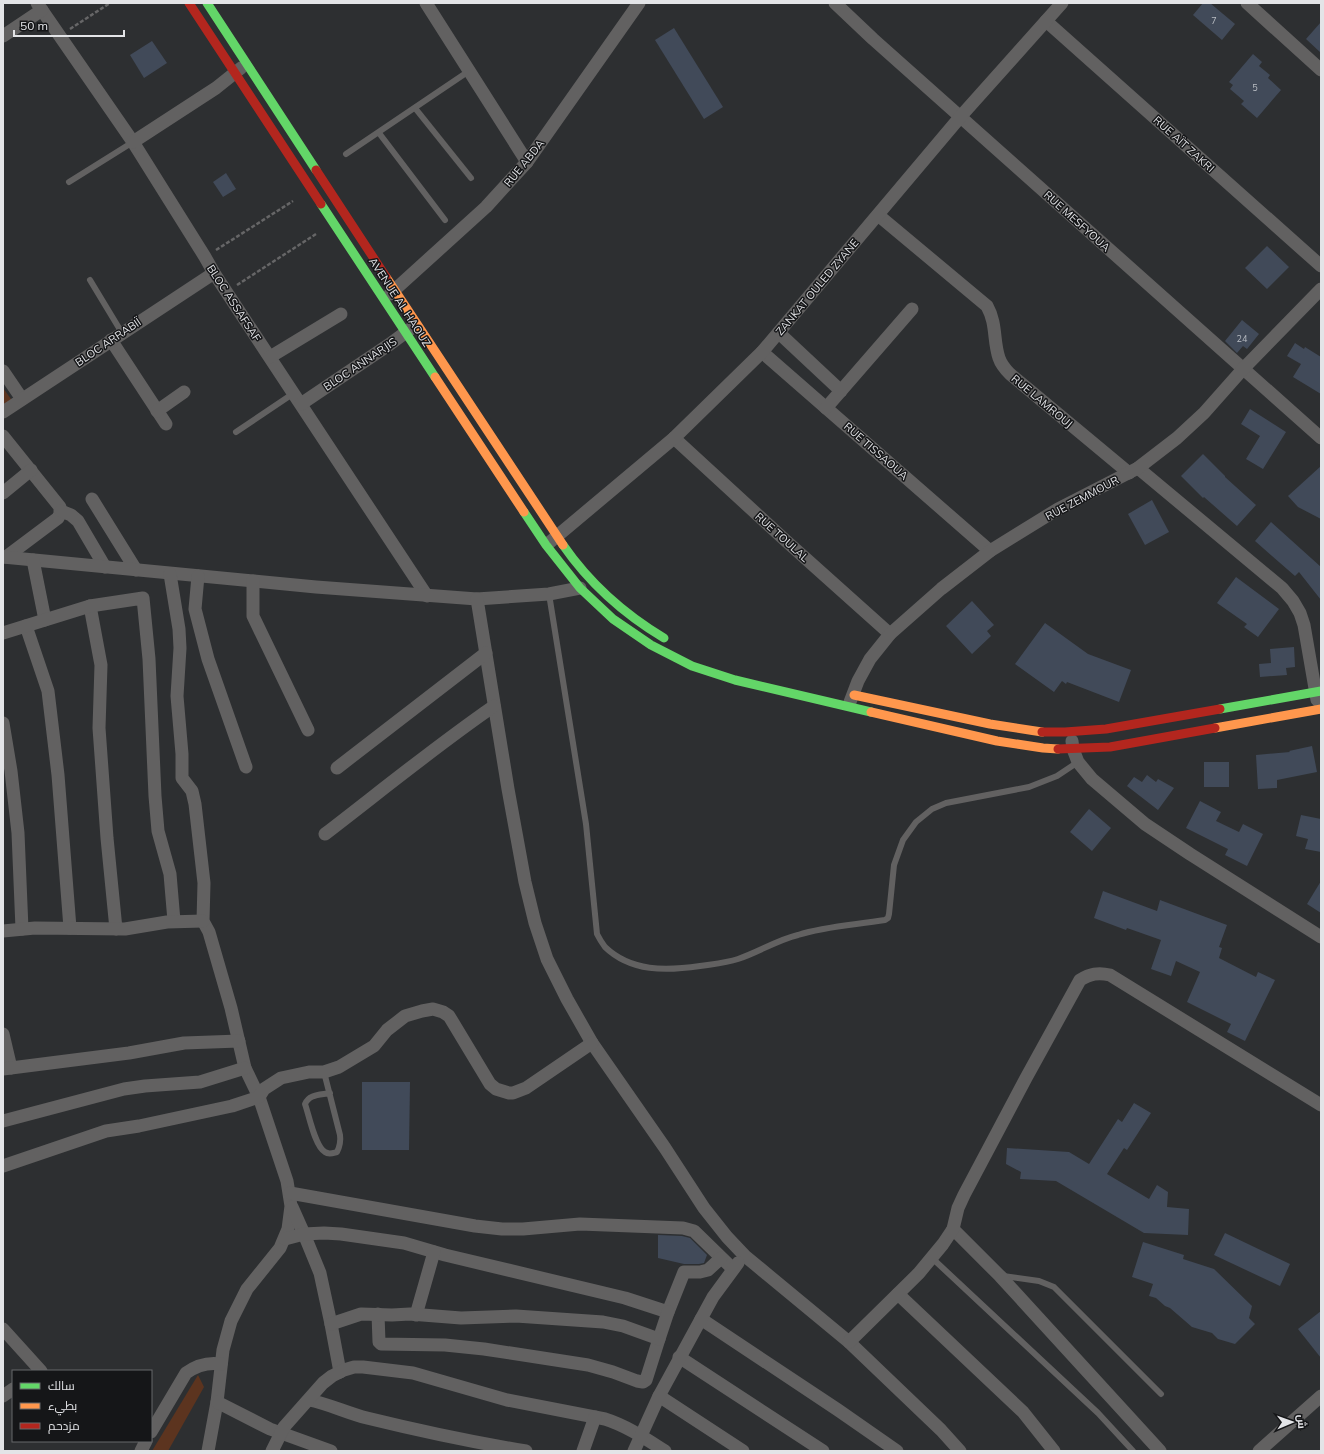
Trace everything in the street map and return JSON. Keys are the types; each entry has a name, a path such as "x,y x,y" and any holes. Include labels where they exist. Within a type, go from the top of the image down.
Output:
{"main road":[{"name":"AVENUE AL HAOUZ","path":"189,3 546,545 580,588 600,608 632,633 651,645 692,666 736,680 848,698"},
{"name":"AVENUE AL HAOUZ","path":"207,3 577,565 608,598 630,616 671,642"},
{"path":"848,698 1015,730 1071,733 1106,730 1318,692"},
{"path":"848,698 1020,745 1043,748 1073,749 1110,747 1320,709"}],"street":[{"path":"426,3 527,162"},
{"name":"RUE MESFYOUA","path":"835,3 873,39 1321,438"},
{"name":"ZANKAT OULED ZYANE","path":"546,545 674,438 762,352 961,116 1062,3"},
{"path":"1247,3 1321,70"},
{"name":"RUE ABDA","path":"384,300 486,207 527,162 634,5"},
{"name":"BLOC ASSAFSAF","path":"40,6 133,142 226,292 428,596"},
{"path":"3,36 40,6"},
{"name":"RUE AÏT ZAKRI","path":"1046,21 1321,266"},
{"path":"133,142 216,88 247,64"},
{"name":"RUE LAMROUJ","path":"878,215 987,306 994,320 999,359 1010,374 1134,470 1282,588 1293,601 1300,613 1304,625 1318,692 1320,709"},
{"name":"BLOC ARRABIÏ","path":"3,412 116,336 214,273"},
{"name":"RUE ZEMMOUR","path":"848,698 870,659 890,634 941,589 990,550 1058,509 1134,470 1178,438 1321,288"},
{"path":"826,408 912,309"},
{"path":"270,357 341,314"},
{"name":"BLOC ANNARJIS","path":"301,404 390,344 417,323"},
{"path":"779,333 841,391"},
{"path":"116,336 157,411 166,424"},
{"name":"RUE TISSAOUA","path":"762,352 990,550"},
{"path":"3,371 22,399"},
{"path":"157,411 184,392"},
{"path":"3,436 60,507 58,518 5,557"},
{"name":"RUE TOULAL","path":"674,438 890,634"},
{"path":"3,493 30,470"},
{"path":"92,499 136,570"},
{"path":"60,511 71,515 78,522 105,567"},
{"path":"5,557 170,574 477,599 549,594 580,588"},
{"path":"33,560 45,620"},
{"path":"170,574 179,628 180,648 177,696 182,754 182,778 192,791 195,804 204,883 203,921 209,932 231,1008 246,1068 259,1097 290,1199 320,1274 340,1372"},
{"path":"198,576 195,609 208,659 246,767"},
{"path":"253,581 253,616 308,730"},
{"path":"3,633 90,606 143,598 149,659 158,831 170,874 174,921"},
{"path":"477,599 517,842 535,923 547,959 592,1044 665,1148 704,1208 727,1237 745,1256 849,1342 936,1425 960,1451"},
{"path":"90,606 101,665 99,728 107,838 116,929"},
{"path":"26,626 48,691 58,775 70,928"},
{"path":"337,768 486,653"},
{"path":"325,834 468,724 494,706"},
{"path":"3,723 11,771 18,833 22,929"},
{"path":"1071,733 1073,749 1078,762 1092,779 1145,824 1321,937"},
{"path":"3,931 70,928 125,929 174,921 203,921"},
{"path":"849,1342 932,1258 953,1229 958,1208 964,1195 1080,980 1095,973 1110,975 1321,1106"},
{"path":"3,1166 106,1131 139,1126 217,1110 259,1097 264,1088 281,1078 309,1072 324,1072 339,1067 374,1046 387,1030 406,1016 422,1011 433,1009 450,1016 490,1084 503,1092 513,1093 526,1088 592,1044"},
{"path":"3,1034 7,1068 129,1052 184,1043 239,1041"},
{"path":"3,1120 124,1089 200,1082 246,1068"},
{"path":"290,1199 489,1227 523,1228 580,1224 683,1228 694,1231 733,1269"},
{"path":"208,1451 217,1402 221,1364 227,1335 247,1289 280,1248 285,1239 289,1224 290,1199"},
{"path":"953,1229 1000,1276 1160,1451"},
{"path":"285,1239 304,1234 324,1233 404,1243 434,1252 625,1298 668,1312"},
{"path":"416,1315 434,1252"},
{"path":"634,1451 659,1396 712,1297 745,1256"},
{"path":"378,1314 379,1342 381,1344 445,1345 484,1349 588,1365 640,1382 646,1380 668,1312 682,1275 684,1272 700,1272 708,1270 721,1258"},
{"path":"898,1294 1023,1412 1054,1451"},
{"path":"331,1324 361,1314 461,1318 516,1316 603,1322 623,1326 659,1339"},
{"path":"701,1319 897,1451"},
{"path":"4,1334 39,1370"},
{"path":"679,1357 823,1451"},
{"path":"152,1430 186,1373 202,1364 221,1364"},
{"path":"272,1451 284,1427 323,1383 340,1372 354,1367 364,1367 413,1374 507,1400 615,1422 665,1451"},
{"path":"3,1396 12,1390"},
{"path":"659,1396 742,1451"},
{"path":"1259,1451 1321,1396"},
{"path":"309,1400 352,1414 396,1425 443,1436 526,1451"},
{"path":"217,1402 281,1433 331,1451"},
{"path":"583,1451 595,1417"},
{"path":"141,1451 146,1442"}],"lane":[{"path":"346,154 469,71"},
{"path":"415,108 471,178"},
{"path":"378,133 445,220"},
{"path":"69,182 133,142"},
{"path":"90,280 116,336"},
{"path":"236,432 294,393"},
{"path":"549,594 586,824 597,934 604,946 617,956 636,965 674,970 721,963 739,958 797,935 836,926 885,920 888,918 889,914 894,865 903,840 916,822 932,809 946,803 1029,787 1057,776 1078,762"},
{"path":"324,1072 330,1093 341,1140 337,1152 329,1154 324,1152 318,1144 305,1104 306,1101 312,1096 330,1093"},
{"path":"932,1258 1098,1413 1133,1451"},
{"path":"1000,1276 1039,1280 1054,1287 1161,1394"}],"path":[{"path":"60,36 110,3"},
{"path":"205,257 293,201"},
{"path":"226,292 316,234"}],"shaded area":[{"path":"3,388 16,406 3,413"},
{"path":"198,1375 204,1387 168,1451 152,1451"}],"building":[{"path":"1203,3 1210,3 1235,24 1222,40 1193,15"},
{"path":"1321,22 1321,53 1306,39"},
{"path":"674,28 723,107 704,119 655,40"},
{"path":"152,41 167,63 144,78 130,55"},
{"path":"1253,54 1262,62 1259,66 1270,75 1268,78 1281,90 1257,118 1241,104 1244,101 1230,89 1233,85 1229,82"},
{"path":"226,173 236,189 223,197 213,182"},
{"path":"1267,246 1289,267 1267,289 1245,268"},
{"path":"1242,320 1259,334 1247,349 1243,346 1237,353 1225,341"},
{"path":"1295,343 1304,349 1305,347 1321,357 1321,394 1293,377 1301,364 1287,356"},
{"path":"1250,409 1286,432 1263,469 1246,459 1260,436 1241,424"},
{"path":"1203,454 1225,477 1256,505 1237,526 1204,497 1203,498 1181,476"},
{"path":"1321,466 1321,519 1298,507 1288,496"},
{"path":"1152,500 1169,532 1145,545 1128,514"},
{"path":"1271,522 1321,567 1321,600 1299,572 1295,576 1255,541"},
{"path":"1236,577 1279,609 1258,637 1244,627 1247,624 1217,603"},
{"path":"972,601 994,625 987,631 991,636 972,654 946,626"},
{"path":"1045,623 1088,654 1131,670 1119,702 1067,682 1066,684 1062,681 1054,692 1015,664"},
{"path":"1294,647 1295,667 1286,668 1287,675 1260,677 1259,664 1271,663 1270,649"},
{"path":"1312,746 1317,772 1277,780 1277,788 1258,789 1256,755 1290,752 1289,751"},
{"path":"1204,762 1229,762 1229,787 1204,787"},
{"path":"1147,775 1156,782 1158,779 1174,788 1158,810 1127,786 1134,777 1142,782"},
{"path":"1200,801 1221,812 1216,821 1239,832 1243,824 1263,834 1247,866 1225,855 1228,849 1186,828"},
{"path":"1089,809 1111,828 1092,851 1070,832"},
{"path":"1301,815 1321,819 1321,852 1305,849 1308,839 1296,836"},
{"path":"1321,881 1321,913 1307,904"},
{"path":"1103,891 1157,911 1160,900 1227,925 1219,947 1222,948 1219,958 1256,977 1258,972 1275,980 1245,1041 1227,1032 1231,1024 1187,1002 1200,972 1176,961 1171,976 1151,969 1161,940 1127,928 1126,930 1094,918"},
{"path":"362,1082 410,1082 409,1150 362,1150"},
{"path":"1134,1103 1151,1113 1127,1150 1124,1148 1107,1174 1149,1199 1157,1185 1168,1192 1167,1207 1189,1209 1188,1235 1144,1233 1056,1181 1020,1179 1021,1172 1006,1164 1007,1148 1069,1152 1089,1164 1118,1119 1122,1122"},
{"path":"1225,1233 1290,1264 1280,1286 1214,1255"},
{"path":"658,1235 682,1236 690,1238 707,1255 704,1263 684,1264 658,1258"},
{"path":"1143,1242 1184,1255 1183,1259 1214,1269 1252,1306 1249,1318 1255,1324 1235,1344 1218,1339 1212,1333 1192,1327 1170,1308 1165,1306 1156,1298 1149,1296 1153,1284 1132,1277"},
{"path":"1321,1311 1321,1358 1298,1329"}],"traffic: fast":[{"path":"207,3 316,170"},
{"path":"321,204 435,377"},
{"path":"524,512 546,545 580,588 613,619 651,645 692,666 735,680 871,712"},
{"path":"563,545 585,573 609,597 635,619 664,638"},
{"path":"1220,709 1321,691"}],"traffic: slow":[{"path":"386,277 563,545"},
{"path":"435,377 524,512"},
{"path":"854,695 990,724 1042,732"},
{"path":"1215,728 1321,709"},
{"path":"871,712 997,741 1058,749"}],"traffic: jam":[{"path":"189,3 321,204"},
{"path":"316,170 386,277"},
{"path":"1042,732 1106,729 1220,709"},
{"path":"1058,749 1110,747 1215,728"}]}
